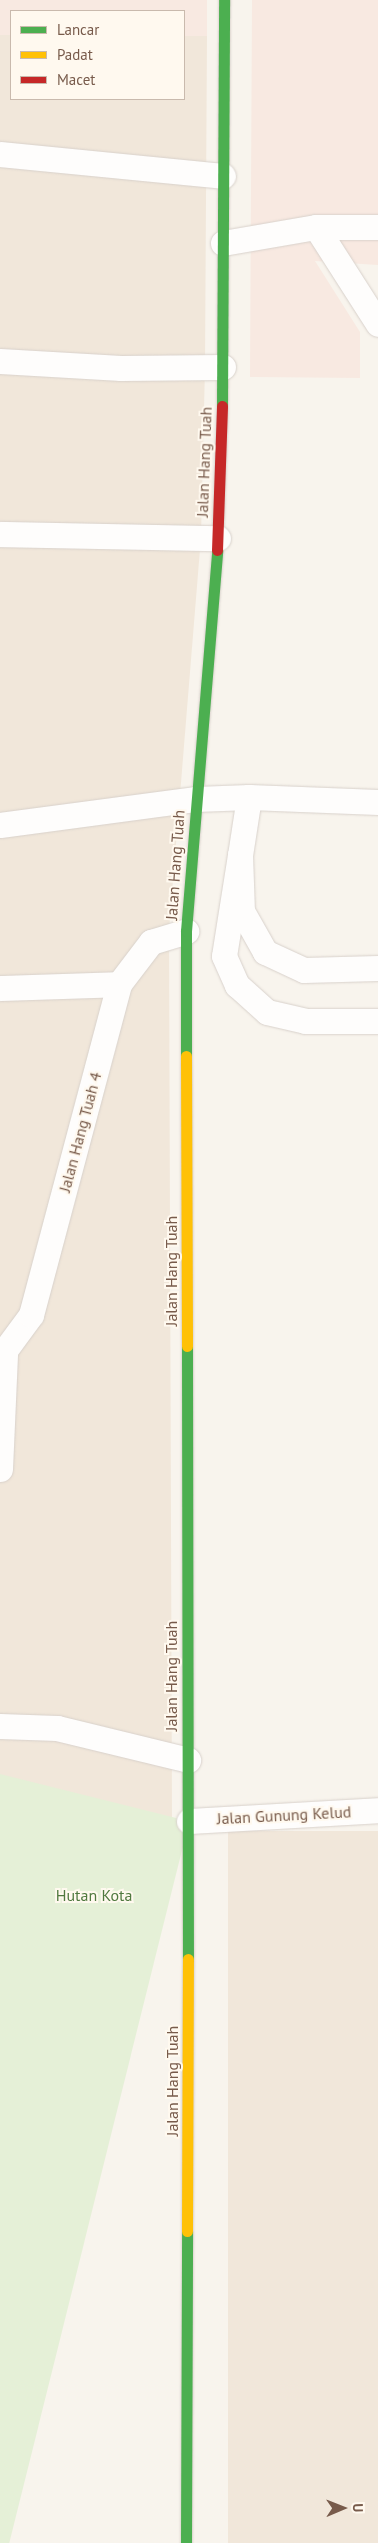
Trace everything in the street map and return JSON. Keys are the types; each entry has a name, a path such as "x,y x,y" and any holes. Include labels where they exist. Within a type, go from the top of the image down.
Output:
{"main road":[{"name":"Jalan Hang Tuah","path":"186,2543 189,1821 186,931 218,538 223,367 224,0"}],"street":[{"path":"0,154 223,176"},
{"path":"316,227 378,324"},
{"path":"223,243 316,227 378,227"},
{"path":"0,361 121,368 223,367"},
{"path":"0,534 218,538"},
{"path":"249,797 224,956 237,985 267,1012 305,1021 378,1021"},
{"path":"0,825 196,798 249,797 378,802"},
{"path":"240,855 242,911 265,952 304,970 378,968"},
{"name":"Jalan Hang Tuah 4","path":"2,1356 31,1315 120,984 151,942 186,931"},
{"path":"0,988 120,984"},
{"path":"0,1469 2,1356"},
{"path":"0,1726 56,1728 188,1760"},
{"name":"Jalan Gunung Kelud","path":"189,1821 378,1810"}],"shaded area":[{"path":"0,0 207,0 207,36 185,36 185,10 10,10 10,35 0,35"},
{"path":"252,0 378,0 378,265 315,261 360,332 360,378 250,377"},
{"path":"0,35 10,35 10,100 185,100 185,36 207,36 205,367 201,537 169,930 172,1821 0,2013"},
{"path":"228,1831 378,1831 378,2543 228,2543"}],"green space":[{"name":"Hutan Kota","path":"0,1774 189,1821 9,2543 0,2543"}],"traffic: fast":[{"path":"222,406 224,0"},
{"path":"186,1056 186,931 217,550"},
{"path":"187,1346 188,1959"},
{"path":"186,2543 187,2231"}],"traffic: slow":[{"path":"186,1056 187,1346"},
{"path":"187,2231 188,1959"}],"traffic: jam":[{"path":"217,550 222,406"}]}
